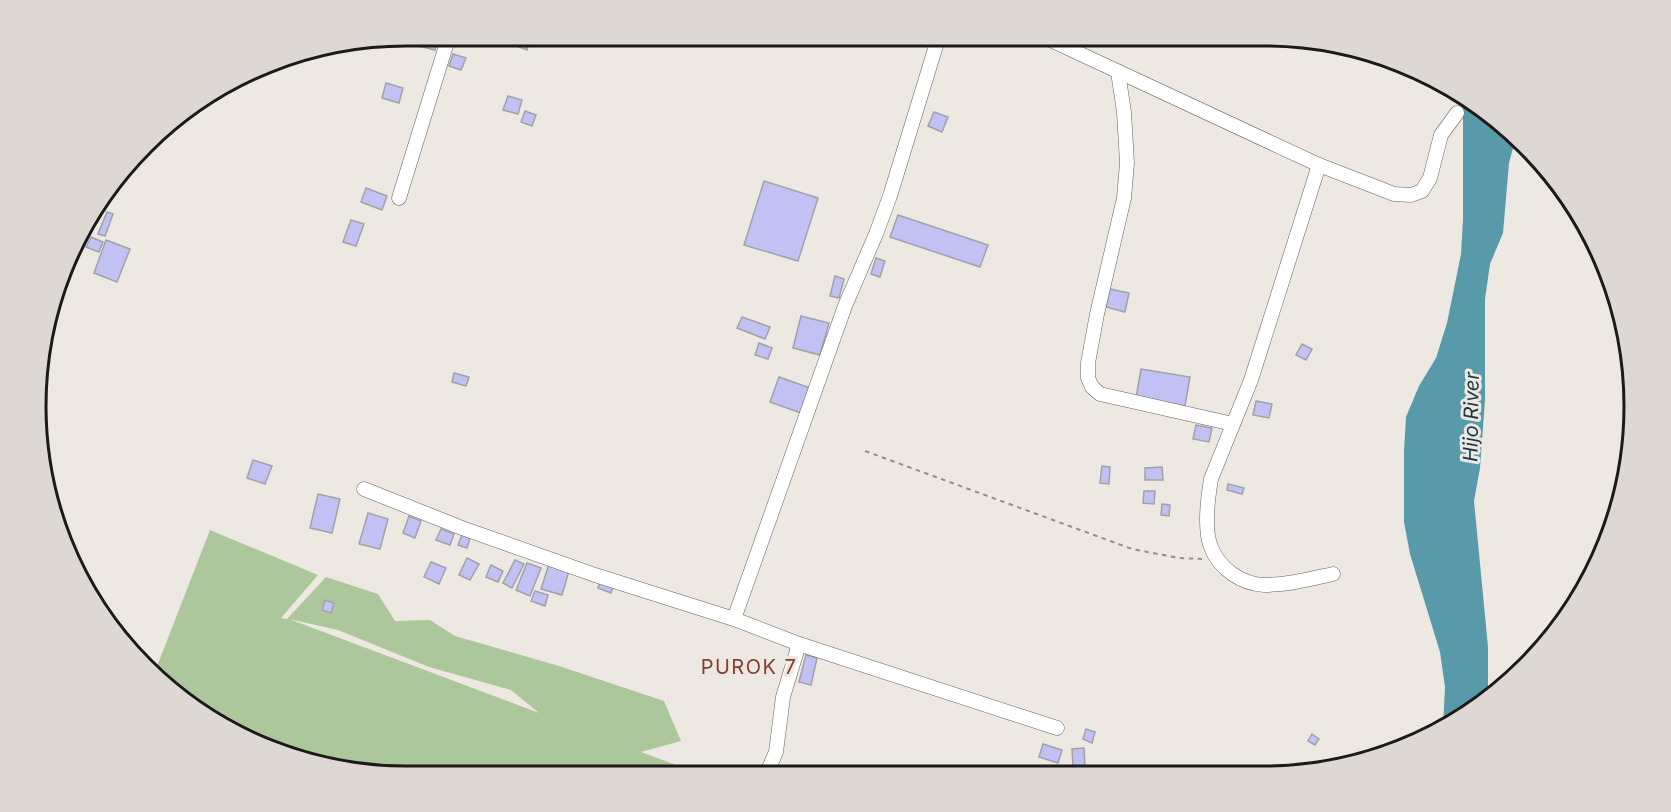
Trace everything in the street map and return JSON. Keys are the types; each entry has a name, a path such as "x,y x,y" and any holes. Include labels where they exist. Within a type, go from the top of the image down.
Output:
{"street":[{"path":"399,198 446,46"},
{"path":"734,620 845,306 886,205 936,46"},
{"path":"1063,46 1319,165 1394,194 1411,195 1422,191 1431,178 1441,135 1457,113"},
{"path":"1118,72 1124,112 1127,163 1124,198 1091,344 1088,378 1092,387 1100,394 1233,424"},
{"path":"1319,165 1251,380 1211,479 1208,496 1210,546 1217,559 1237,578 1262,585 1284,584 1333,574"},
{"path":"364,489 495,540 595,575 1057,728"},
{"path":"770,766 776,752 783,698 799,644"}],"path":[{"path":"866,451 1132,549 1179,558 1217,559"}],"green space":[{"path":"210,530 318,575 281,618 287,619 326,577 378,594 395,621 430,620 455,636 559,666 664,701 681,741 641,752 679,766 406,766 336,759 268,738 226,717 187,691 157,665","holes":["289,619 338,630 429,667 511,690 539,713"]}],"water":[{"name":"Hijo River","path":"1463,106 1513,147 1509,163 1503,233 1490,264 1485,299 1485,400 1480,468 1474,501 1488,647 1488,688 1443,718 1445,687 1440,652 1410,554 1404,522 1404,451 1406,417 1419,386 1436,358 1447,323 1461,254"}],"building":[{"path":"418,46 436,46 435,50"},
{"path":"453,54 466,58 461,70 449,66"},
{"path":"386,83 403,88 399,103 382,98"},
{"path":"508,96 522,100 518,114 503,110"},
{"path":"525,111 536,115 532,126 521,122"},
{"path":"934,112 948,117 942,132 928,126"},
{"path":"764,181 818,198 798,261 744,245"},
{"path":"366,188 387,196 382,210 361,202"},
{"path":"107,212 113,214 105,236 98,234"},
{"path":"898,215 988,245 980,267 890,237"},
{"path":"351,220 364,224 356,246 343,242"},
{"path":"91,237 103,242 99,252 86,247"},
{"path":"106,240 130,249 117,282 94,273"},
{"path":"876,258 885,261 880,277 871,274"},
{"path":"835,276 844,279 839,298 830,296"},
{"path":"1110,289 1129,293 1125,312 1106,307"},
{"path":"801,316 829,323 820,355 793,348"},
{"path":"742,317 770,327 765,339 737,328"},
{"path":"759,343 772,348 768,359 755,355"},
{"path":"1302,344 1312,349 1306,360 1296,355"},
{"path":"1141,369 1190,377 1185,406 1136,398"},
{"path":"454,373 469,377 466,386 452,382"},
{"path":"779,377 810,388 801,413 770,402"},
{"path":"1256,401 1272,404 1269,418 1253,415"},
{"path":"1196,425 1212,428 1209,442 1193,439"},
{"path":"253,460 272,466 265,484 247,478"},
{"path":"1102,466 1110,467 1109,484 1100,483"},
{"path":"1162,467 1163,480 1145,480 1145,468"},
{"path":"1228,484 1244,488 1242,494 1227,490"},
{"path":"1144,491 1155,491 1154,504 1143,503"},
{"path":"318,494 340,499 332,533 310,528"},
{"path":"1162,504 1170,505 1169,516 1161,515"},
{"path":"368,513 388,519 380,549 359,544"},
{"path":"409,516 421,521 415,538 403,533"},
{"path":"441,529 454,534 450,545 436,540"},
{"path":"462,535 470,538 467,548 458,545"},
{"path":"467,558 479,564 470,580 459,575"},
{"path":"515,560 524,564 512,588 503,583"},
{"path":"550,561 570,567 562,595 541,589"},
{"path":"431,562 446,568 439,584 424,577"},
{"path":"527,563 541,568 530,596 516,590"},
{"path":"491,565 503,571 498,582 486,577"},
{"path":"601,579 614,585 611,593 598,588"},
{"path":"535,591 548,595 545,606 531,601"},
{"path":"325,600 334,603 331,613 322,610"},
{"path":"806,655 817,658 811,685 799,682"},
{"path":"1086,729 1095,732 1092,743 1083,739"},
{"path":"1312,734 1319,739 1315,745 1308,741"},
{"path":"1043,744 1062,750 1058,763 1039,757"},
{"path":"1084,748 1085,766 1073,766 1072,749"}],"district":[{"name":"PUROK 7","path":"749,667"}]}
